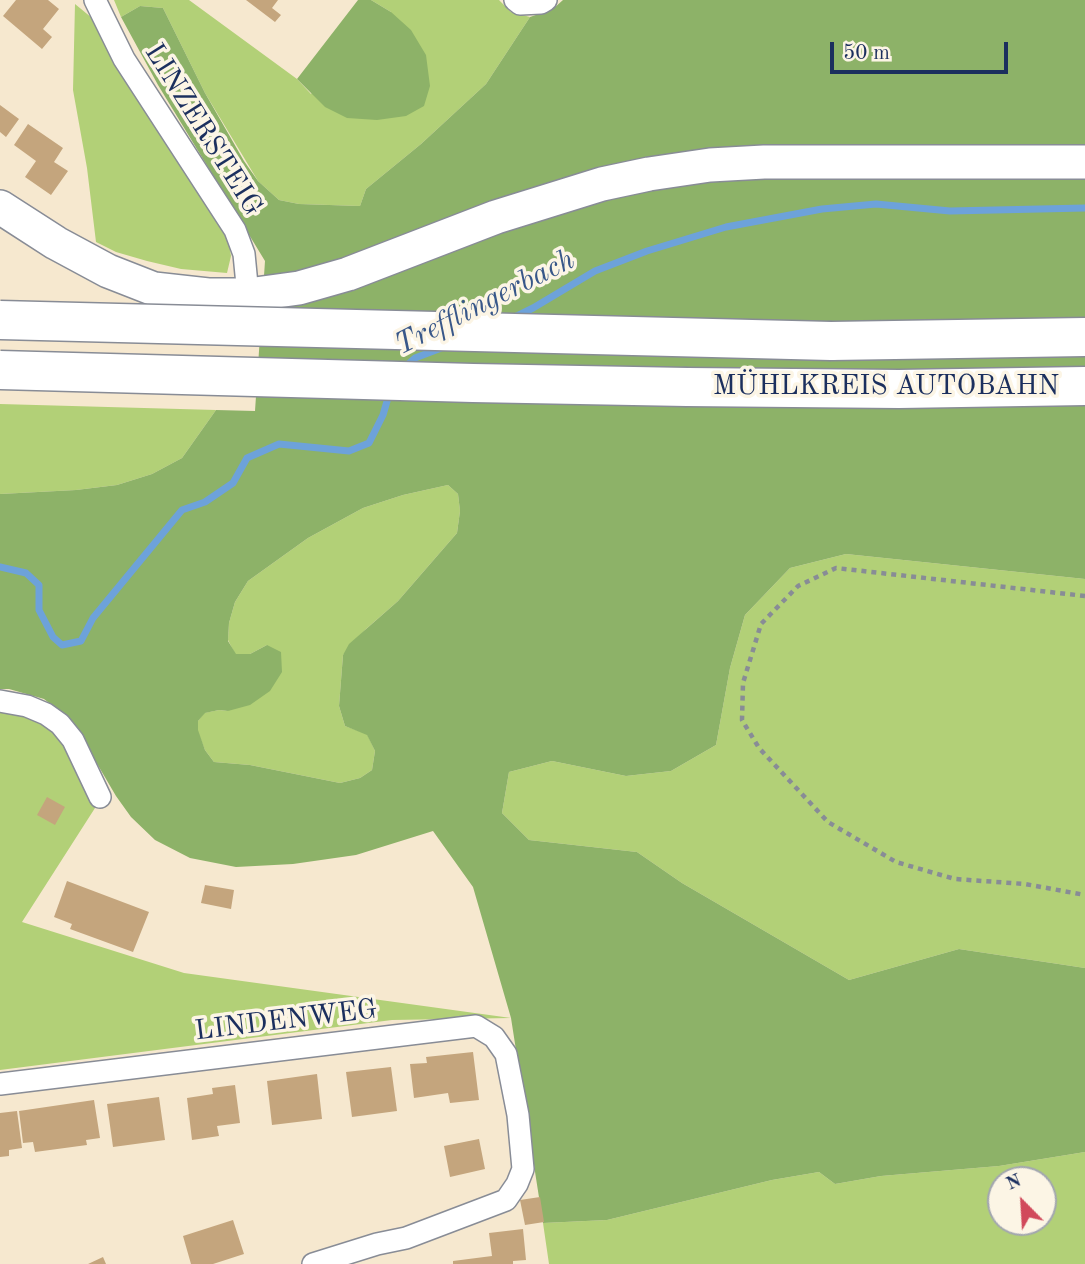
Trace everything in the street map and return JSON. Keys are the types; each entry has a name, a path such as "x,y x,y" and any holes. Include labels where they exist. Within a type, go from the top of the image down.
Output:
{"highway":[{"name":"MÜHLKREIS AUTOBAHN","path":"0,320 831,341 1085,337"},
{"name":"MÜHLKREIS AUTOBAHN","path":"0,370 687,387 898,389 1085,386"}],"main road":[{"path":"0,207 56,243 108,271 154,289 208,295 248,295 299,288 348,274 507,214 602,184 649,174 710,165 764,162 1085,162"}],"street":[{"name":"LINZERSTEIG","path":"94,0 124,59 235,230 244,254 248,295"},
{"path":"515,0 520,4 541,3 546,0"},
{"path":"0,701 27,706 60,724 73,740 100,797"},
{"name":"LINDENWEG","path":"0,1084 476,1026 494,1037 506,1054 519,1115 523,1169 506,1200 406,1238 313,1264"}],"path":[{"path":"1085,596 836,568 798,586 761,624 743,683 742,720 759,748 828,822 896,862 955,879 1025,884 1085,895"}],"green space":[{"path":"114,0 189,0 297,79 311,94 391,12 371,0 499,0 511,12 530,17 486,84 421,144 366,189 360,206 299,204 279,200 258,181 205,93 163,8 140,6 121,17"},
{"path":"358,0 371,0 391,12 411,30 426,55 430,86 424,106 406,116 377,120 347,118 325,107 297,79"},
{"path":"563,0 1085,0 1085,579 846,554 790,568 745,615 730,668 716,745 671,771 626,776 552,761 509,772 502,813 529,840 637,852 682,883 849,980 959,949 1085,968 1085,1152 999,1166 881,1176 835,1184 819,1172 772,1180 607,1220 543,1223 511,1018 473,887 433,831 356,855 293,864 236,867 190,858 155,840 131,817 72,721 44,699 0,689 0,494 117,485 152,474 182,458 216,410 255,411 265,261 158,85 121,17 140,6 163,8 205,93 244,161 258,181 279,200 299,204 360,206 366,189 421,144 486,84 530,17 553,9","holes":["448,485 458,494 460,511 457,533 398,601 349,644 343,655 339,706 345,726 367,735 375,751 372,770 360,778 340,783 250,765 214,762 205,750 198,730 198,721 205,713 250,705 270,691 282,672 281,652 267,645 250,654 236,654 228,641 229,623 235,602 248,581 308,538 363,508 403,495"]},
{"path":"75,4 92,18 220,225 229,244 231,256 227,273 181,269 147,261 116,252 96,242 87,168 73,90"},
{"path":"0,404 216,410 182,458 152,474 117,485 0,494"},
{"path":"448,485 458,494 460,511 457,533 398,601 366,629 343,655 339,706 345,726 367,734 375,751 372,770 360,778 340,783 250,765 214,762 205,750 197,730 198,721 204,713 228,711 267,645 250,654 235,654 228,640 235,602 248,581 308,538 363,508 403,495"},
{"path":"846,554 1085,579 1085,968 959,949 849,980 682,883 637,852 529,840 502,813 509,772 552,761 626,776 671,771 716,745 730,668 745,615 790,568"},
{"path":"0,708 32,715 65,742 95,808 22,922 184,973 511,1018 392,1020 0,1070"},
{"path":"1085,1152 1085,1264 549,1264 543,1223 607,1220 772,1180 819,1172 835,1184 881,1176 987,1167 987,1236 1057,1236 1057,1166 999,1166"}],"building":[{"path":"16,0 48,0 59,9 43,29 52,37 42,49 3,16"},
{"path":"246,0 278,0 272,8 281,15 275,22"},
{"path":"0,105 19,119 6,137 0,132"},
{"path":"28,124 63,148 54,162 68,171 51,195 25,177 36,161 14,145"},
{"path":"47,797 65,807 55,825 37,815"},
{"path":"67,881 149,912 133,952 70,929 72,924 54,917"},
{"path":"205,885 234,890 231,909 201,903"},
{"path":"473,1052 479,1100 450,1103 448,1093 414,1098 410,1064 427,1063 426,1057"},
{"path":"391,1067 397,1111 352,1117 346,1072"},
{"path":"317,1074 322,1119 272,1125 267,1081"},
{"path":"235,1085 240,1123 217,1126 219,1136 192,1140 187,1098 213,1094 212,1088"},
{"path":"159,1097 165,1140 113,1147 107,1104"},
{"path":"94,1100 100,1138 86,1140 87,1145 35,1152 33,1142 23,1143 19,1111"},
{"path":"17,1111 22,1148 9,1150 9,1156 0,1157 0,1113"},
{"path":"479,1139 485,1169 450,1177 444,1146"},
{"path":"540,1197 544,1222 525,1225 520,1200"},
{"path":"233,1220 244,1254 213,1264 191,1264 183,1236"},
{"path":"523,1229 526,1260 513,1261 513,1264 453,1264 453,1261 492,1256 489,1233"},
{"path":"103,1257 106,1264 88,1264"}],"waterway":[{"name":"Trefflingerbach","path":"513,318 595,271 647,251 726,227 822,209 876,204 950,211 1085,208"},
{"name":"Trefflingerbach","path":"405,367 415,358 444,347"},
{"name":"Trefflingerbach","path":"0,567 26,573 39,585 39,610 53,637 62,645 81,641 93,618 182,510 205,502 233,483 247,458 279,444 349,451 369,443 383,415 390,391"}]}
